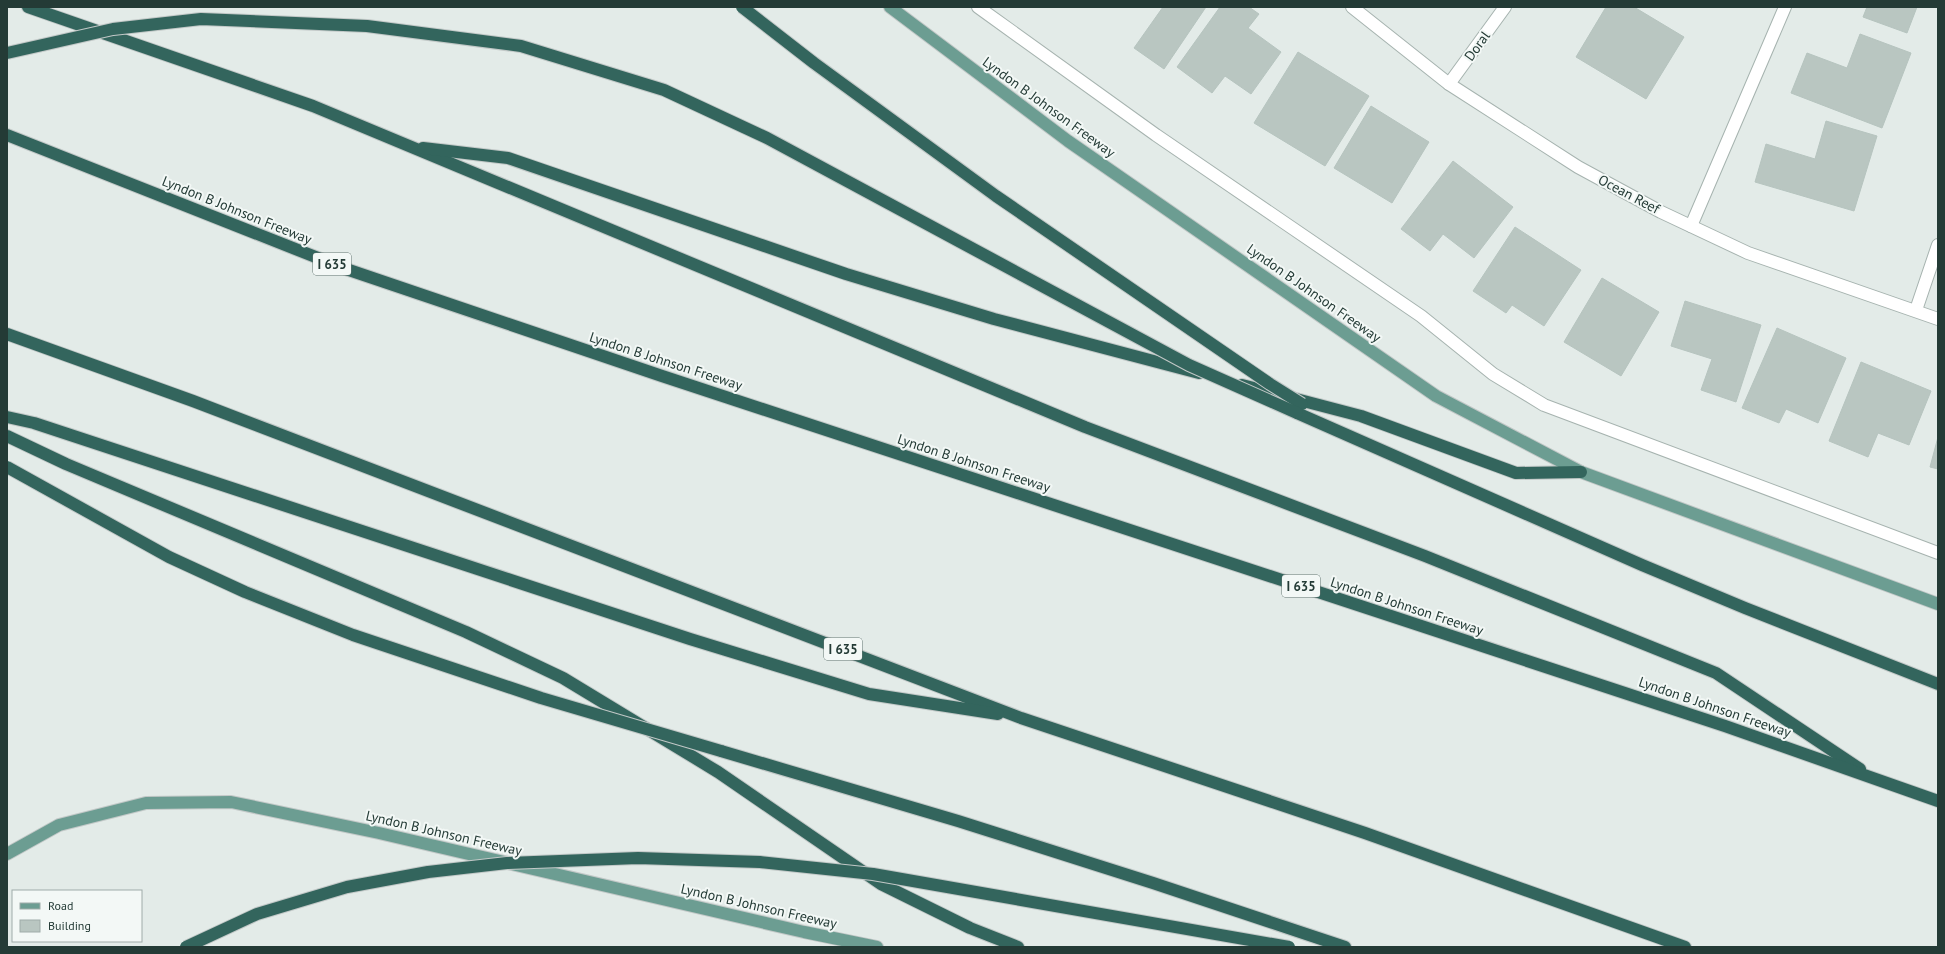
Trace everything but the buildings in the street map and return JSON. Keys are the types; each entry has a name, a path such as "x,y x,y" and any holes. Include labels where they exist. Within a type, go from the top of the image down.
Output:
{"highway":[{"path":"28,7 313,106 1086,427 1425,556 1716,672 1874,778"},
{"path":"742,7 814,63 996,196 1270,384 1299,408"},
{"path":"7,53 113,29 201,19 367,26 521,46 664,90 766,138 1189,365 1299,408 1374,447 1745,608 1938,684"},
{"name":"Lyndon B Johnson Freeway","path":"7,136 346,269 670,378 1718,723 1938,801"},
{"path":"410,147 508,158 846,274 994,319 1361,416 1516,473 1581,472"},
{"name":"I 635","path":"7,334 193,401 1021,718 1365,833 1685,947"},
{"path":"7,417 34,423 690,639 869,694 1021,718"},
{"path":"7,436 66,464 466,632 563,678 718,772 881,884 970,928 1018,947"},
{"path":"7,466 169,557 245,592 353,635 541,698 958,821 1153,883 1345,947"},
{"path":"186,947 257,914 347,887 428,872 507,863 638,858 760,862 873,874 1290,947"}],"main road":[{"name":"Lyndon B Johnson Freeway","path":"890,7 1068,141 1436,396 1581,472 1938,604"},
{"name":"Lyndon B Johnson Freeway","path":"7,854 59,825 146,803 231,802 379,833 804,932 877,947"}],"street":[{"path":"978,7 1156,135 1421,316 1493,374 1544,405 1938,553"},
{"name":"Ocean Reef","path":"1352,7 1449,84 1578,167 1691,226 1748,253 1916,310 1938,319"},
{"name":"Doral","path":"1449,84 1505,7"},
{"path":"1691,226 1785,7"},
{"path":"1916,310 1938,245"}]}
